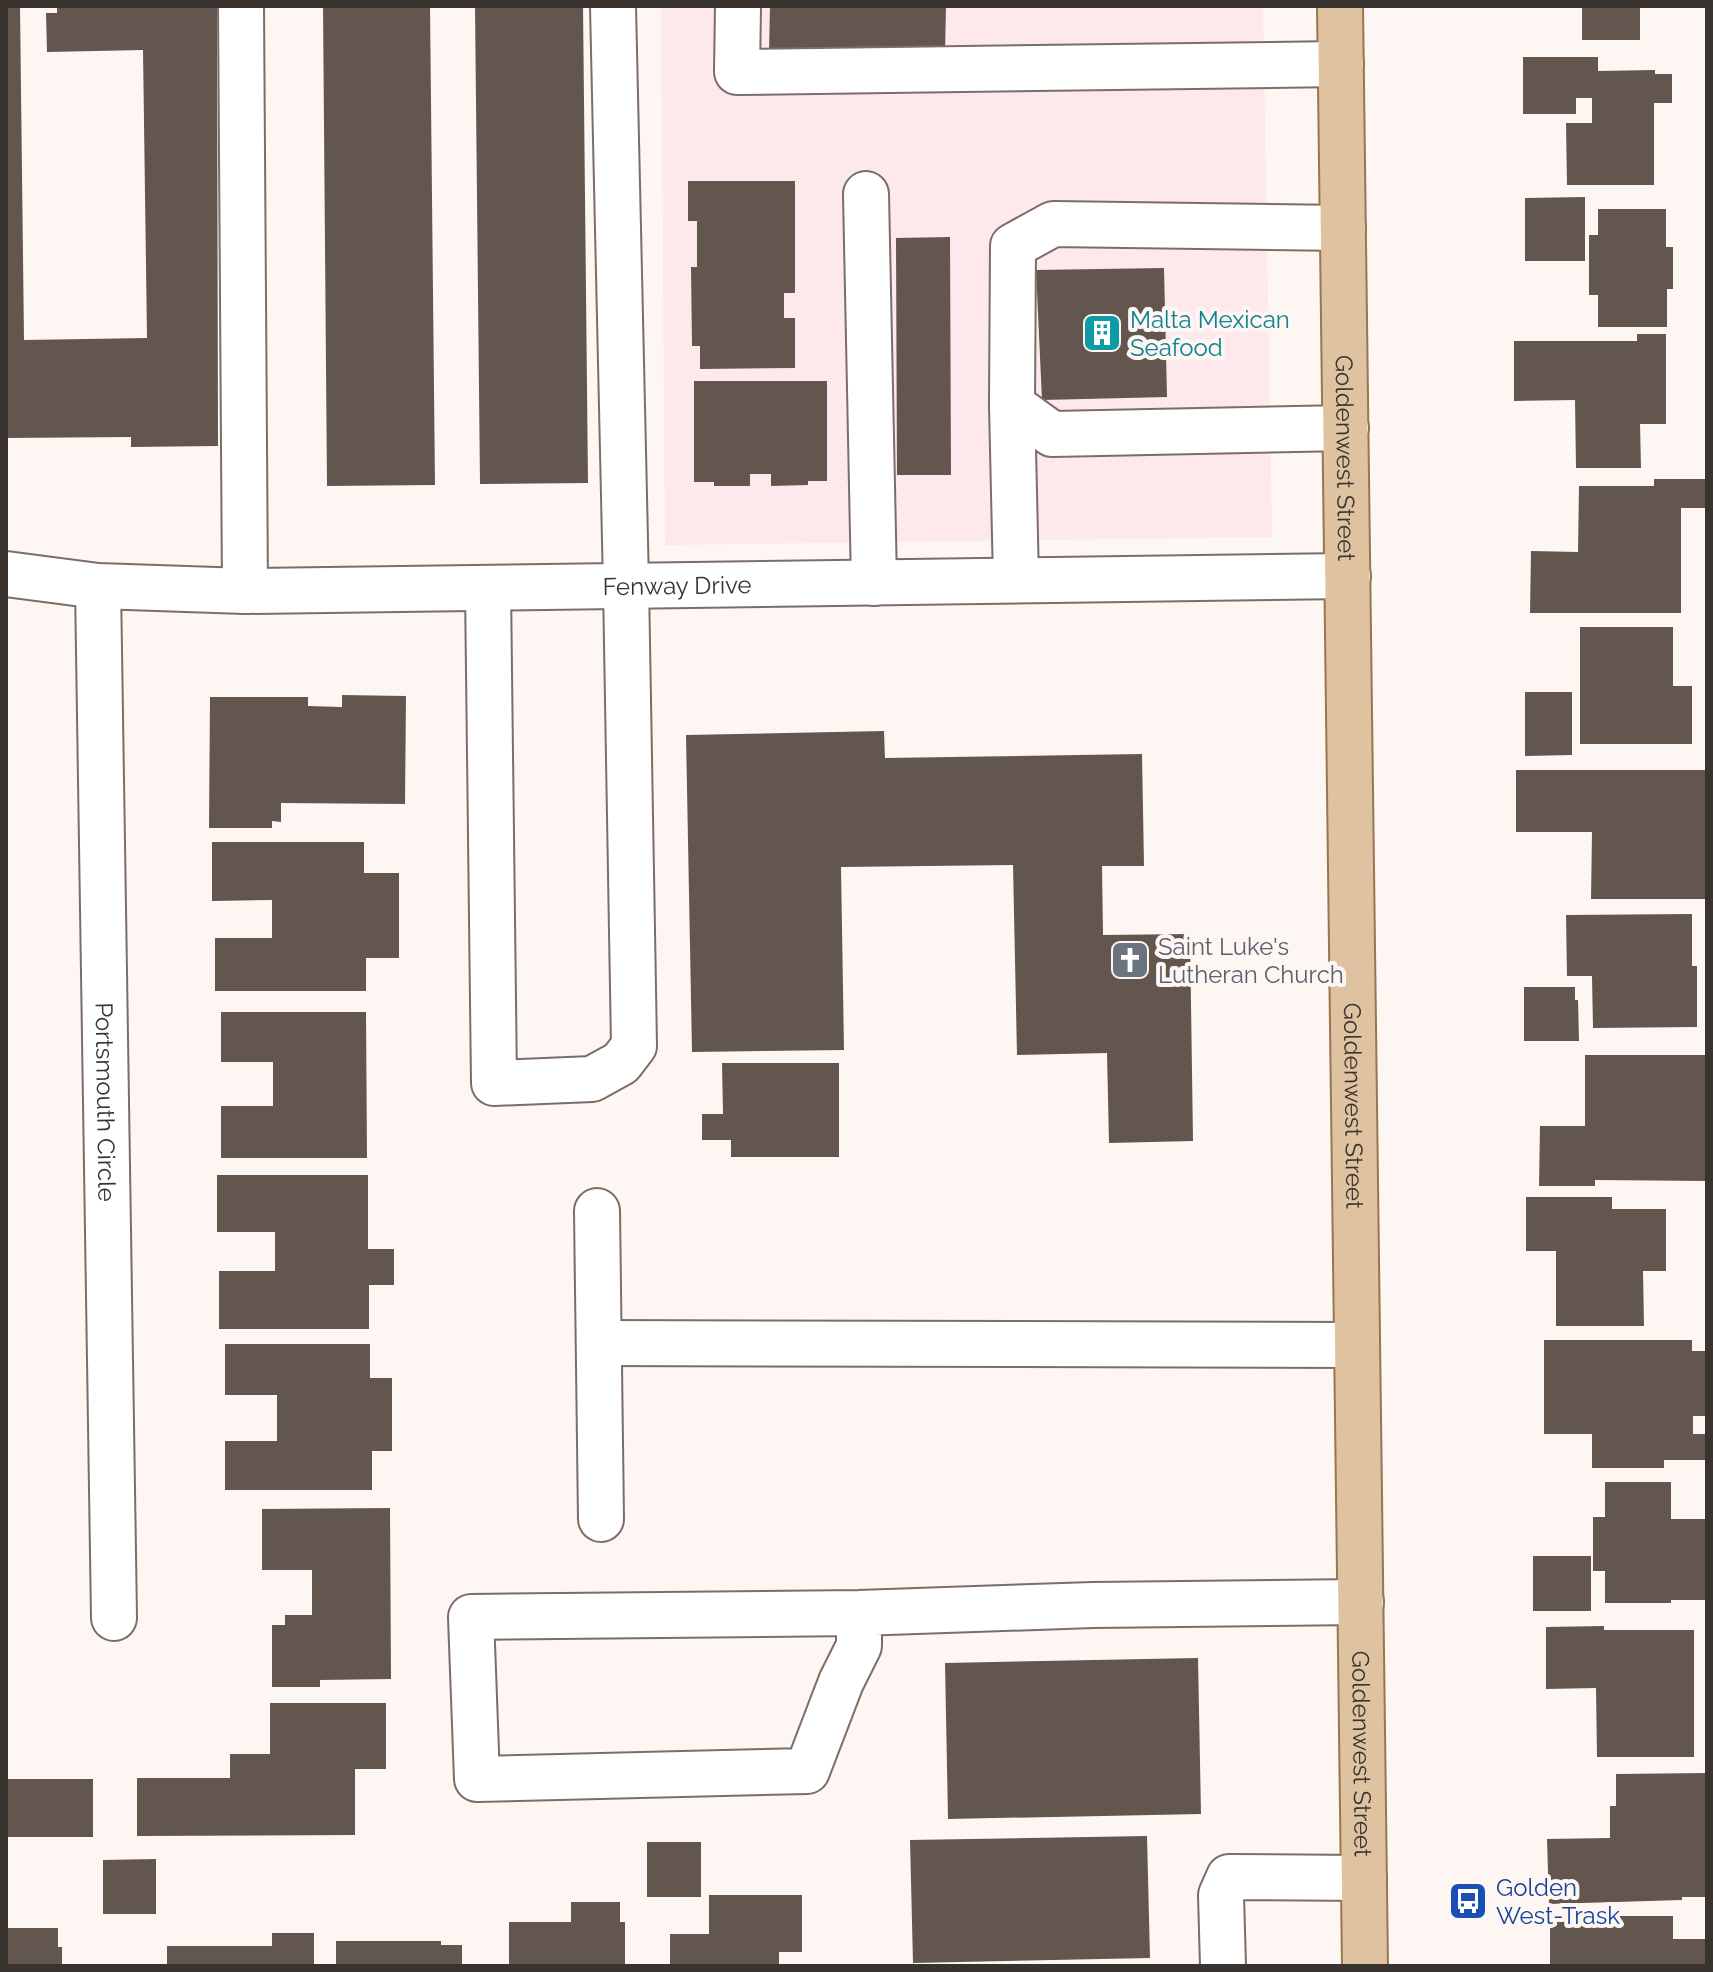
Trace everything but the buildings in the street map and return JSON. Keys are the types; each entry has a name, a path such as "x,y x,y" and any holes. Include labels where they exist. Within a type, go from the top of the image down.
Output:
{"main road":[{"name":"Goldenwest Street","path":"1340,6 1365,1966"}],"street":[{"path":"241,6 245,591"},
{"path":"488,588 494,1083 592,1079 621,1063 634,1046 613,6"},
{"path":"738,6 737,72 1341,64"},
{"path":"866,194 874,583"},
{"path":"1016,580 1012,405 1013,246 1053,224 1343,228"},
{"path":"1012,405 1052,434 1346,428"},
{"name":"Fenway Drive","path":"6,574 98,586 245,591 1348,576"},
{"name":"Portsmouth Circle","path":"98,586 114,1618"},
{"path":"597,1211 601,1519"},
{"path":"599,1343 1357,1345"},
{"path":"859,1613 859,1646 841,1682 807,1771 477,1779 471,1617 859,1613 1093,1605 1361,1602"},
{"path":"1223,1966 1221,1895 1229,1877 1364,1878"}],"shaded area":[{"path":"661,6 1263,6 1272,537 665,545"}],"place":[{"name":"Malta Mexican Seafood","path":"1102,333"},
{"name":"Saint Luke's Lutheran Church","path":"1130,960"},
{"name":"Golden West-Trask","path":"1468,1901"}]}
